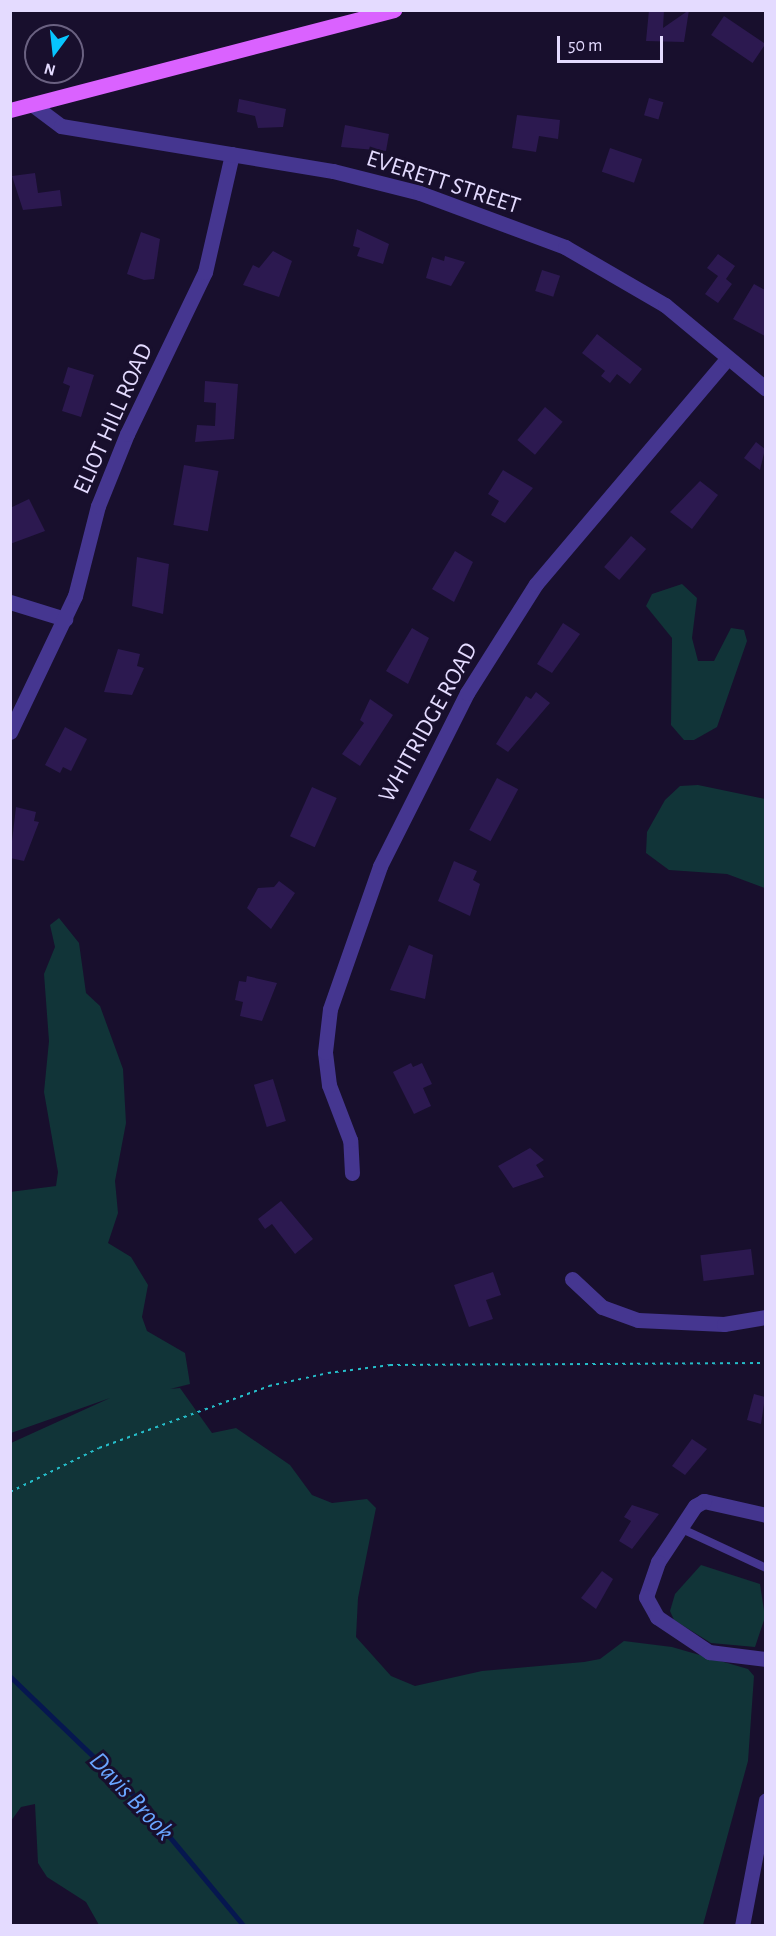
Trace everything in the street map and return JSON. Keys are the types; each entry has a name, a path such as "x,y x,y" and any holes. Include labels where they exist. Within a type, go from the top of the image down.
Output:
{"main road":[{"path":"10,110 394,10"}],"street":[{"name":"EVERETT STREET","path":"33,105 61,126 232,154 420,193 565,247 664,305 765,389"},
{"name":"ELIOT HILL ROAD","path":"10,732 65,619 119,454 205,272 232,154"},
{"name":"WHITRIDGE ROAD","path":"352,1173 350,1140 329,1085 325,1052 343,966 385,856 467,693 536,584 727,359"},
{"path":"10,602 65,619"},
{"path":"572,1278 602,1307 638,1320 724,1324 765,1317"},
{"path":"765,1515 704,1500 679,1528 647,1583 647,1607 709,1652 765,1659"},
{"path":"742,1926 765,1800"}],"lane":[{"path":"679,1528 765,1568"}],"path":[{"path":"10,1492 99,1448 269,1386 328,1373 390,1365 765,1363"}],"green space":[{"path":"682,584 697,598 692,638 698,661 714,661 731,628 744,630 747,641 717,727 694,740 684,740 671,725 672,638 646,606 652,594"},
{"path":"698,785 765,799 765,888 727,874 669,870 646,853 647,832 665,800 680,786"},
{"path":"59,918 79,943 86,993 100,1006 123,1069 126,1123 115,1181 118,1213 108,1243 131,1257 148,1285 142,1317 147,1331 185,1353 190,1384 170,1389 180,1388 212,1433 236,1428 290,1465 312,1495 332,1503 367,1499 376,1508 358,1598 356,1637 391,1676 415,1686 482,1671 584,1662 600,1659 624,1641 672,1647 748,1669 754,1676 748,1761 703,1925 99,1925 86,1902 47,1877 38,1863 35,1804 21,1807 11,1821 11,1443 110,1398 11,1433 10,1192 56,1186 58,1172 44,1092 49,1041 44,974 55,947 50,925"},
{"path":"701,1565 760,1584 765,1617 755,1647 711,1643 674,1620 670,1611 675,1594"}],"building":[{"path":"649,10 664,10 663,28 689,10 684,42 646,41"},
{"path":"724,16 765,44 753,63 711,35"},
{"path":"649,98 663,102 658,119 644,115"},
{"path":"239,99 286,109 283,127 258,128 255,116 237,112"},
{"path":"517,115 560,120 558,139 539,136 536,152 512,148"},
{"path":"345,125 389,134 386,151 341,147"},
{"path":"610,148 642,159 634,183 602,172"},
{"path":"35,173 38,193 60,190 62,206 23,210 12,176"},
{"path":"357,229 389,244 383,264 357,256 360,248 353,246"},
{"path":"141,232 160,239 154,279 144,280 127,274"},
{"path":"273,251 292,261 279,297 243,285 253,265 259,268"},
{"path":"718,254 735,266 726,279 732,284 718,303 705,294 718,276 707,268"},
{"path":"445,256 465,262 451,286 426,278 432,257 444,261"},
{"path":"542,270 560,276 553,297 535,291"},
{"path":"754,284 765,290 765,336 733,319"},
{"path":"597,334 642,369 630,384 617,374 610,383 601,376 605,371 582,353"},
{"path":"68,367 94,375 81,417 62,411 70,386 63,383"},
{"path":"205,381 238,384 234,439 195,442 197,425 215,426 216,403 204,402"},
{"path":"545,407 563,422 535,455 517,440"},
{"path":"756,442 765,449 760,470 744,458"},
{"path":"184,465 218,471 208,531 173,525"},
{"path":"503,470 533,488 505,523 491,515 499,501 488,494"},
{"path":"700,481 718,495 692,529 670,512"},
{"path":"29,499 45,531 10,544 10,508"},
{"path":"631,536 646,549 619,580 604,567"},
{"path":"455,551 473,562 454,602 432,589"},
{"path":"137,557 169,564 163,614 132,606"},
{"path":"563,623 580,634 552,673 537,664"},
{"path":"412,628 429,638 408,684 386,671"},
{"path":"118,649 140,654 137,666 144,668 132,695 104,692"},
{"path":"536,692 550,703 508,752 496,744 526,696 531,699"},
{"path":"370,699 393,715 360,766 342,754 364,723 360,720"},
{"path":"65,727 87,739 71,771 63,767 60,773 45,765"},
{"path":"497,778 518,789 490,841 469,830"},
{"path":"312,787 337,798 315,847 290,836"},
{"path":"16,807 36,812 34,821 39,822 24,861 10,858"},
{"path":"454,861 477,871 473,880 480,884 470,916 438,901"},
{"path":"279,881 295,893 271,929 247,908 258,888 274,887"},
{"path":"409,945 433,955 425,999 390,990"},
{"path":"247,976 277,983 262,1021 240,1016 243,1002 235,1000 239,981 246,982"},
{"path":"411,1063 413,1067 422,1063 432,1084 423,1088 431,1106 414,1114 393,1072"},
{"path":"273,1079 286,1121 267,1127 254,1085"},
{"path":"530,1148 544,1160 536,1165 544,1177 513,1188 498,1166"},
{"path":"281,1201 313,1239 295,1254 272,1224 265,1229 258,1219"},
{"path":"751,1249 754,1275 704,1281 700,1255"},
{"path":"493,1272 501,1295 486,1300 493,1319 469,1327 454,1285"},
{"path":"754,1394 765,1397 761,1424 747,1420"},
{"path":"692,1439 707,1449 685,1475 672,1466"},
{"path":"632,1505 659,1514 632,1549 619,1541 631,1521 624,1517"},
{"path":"602,1571 613,1579 596,1609 581,1598"}],"waterway":[{"name":"Davis Brook","path":"10,1676 140,1801 244,1926"}]}
